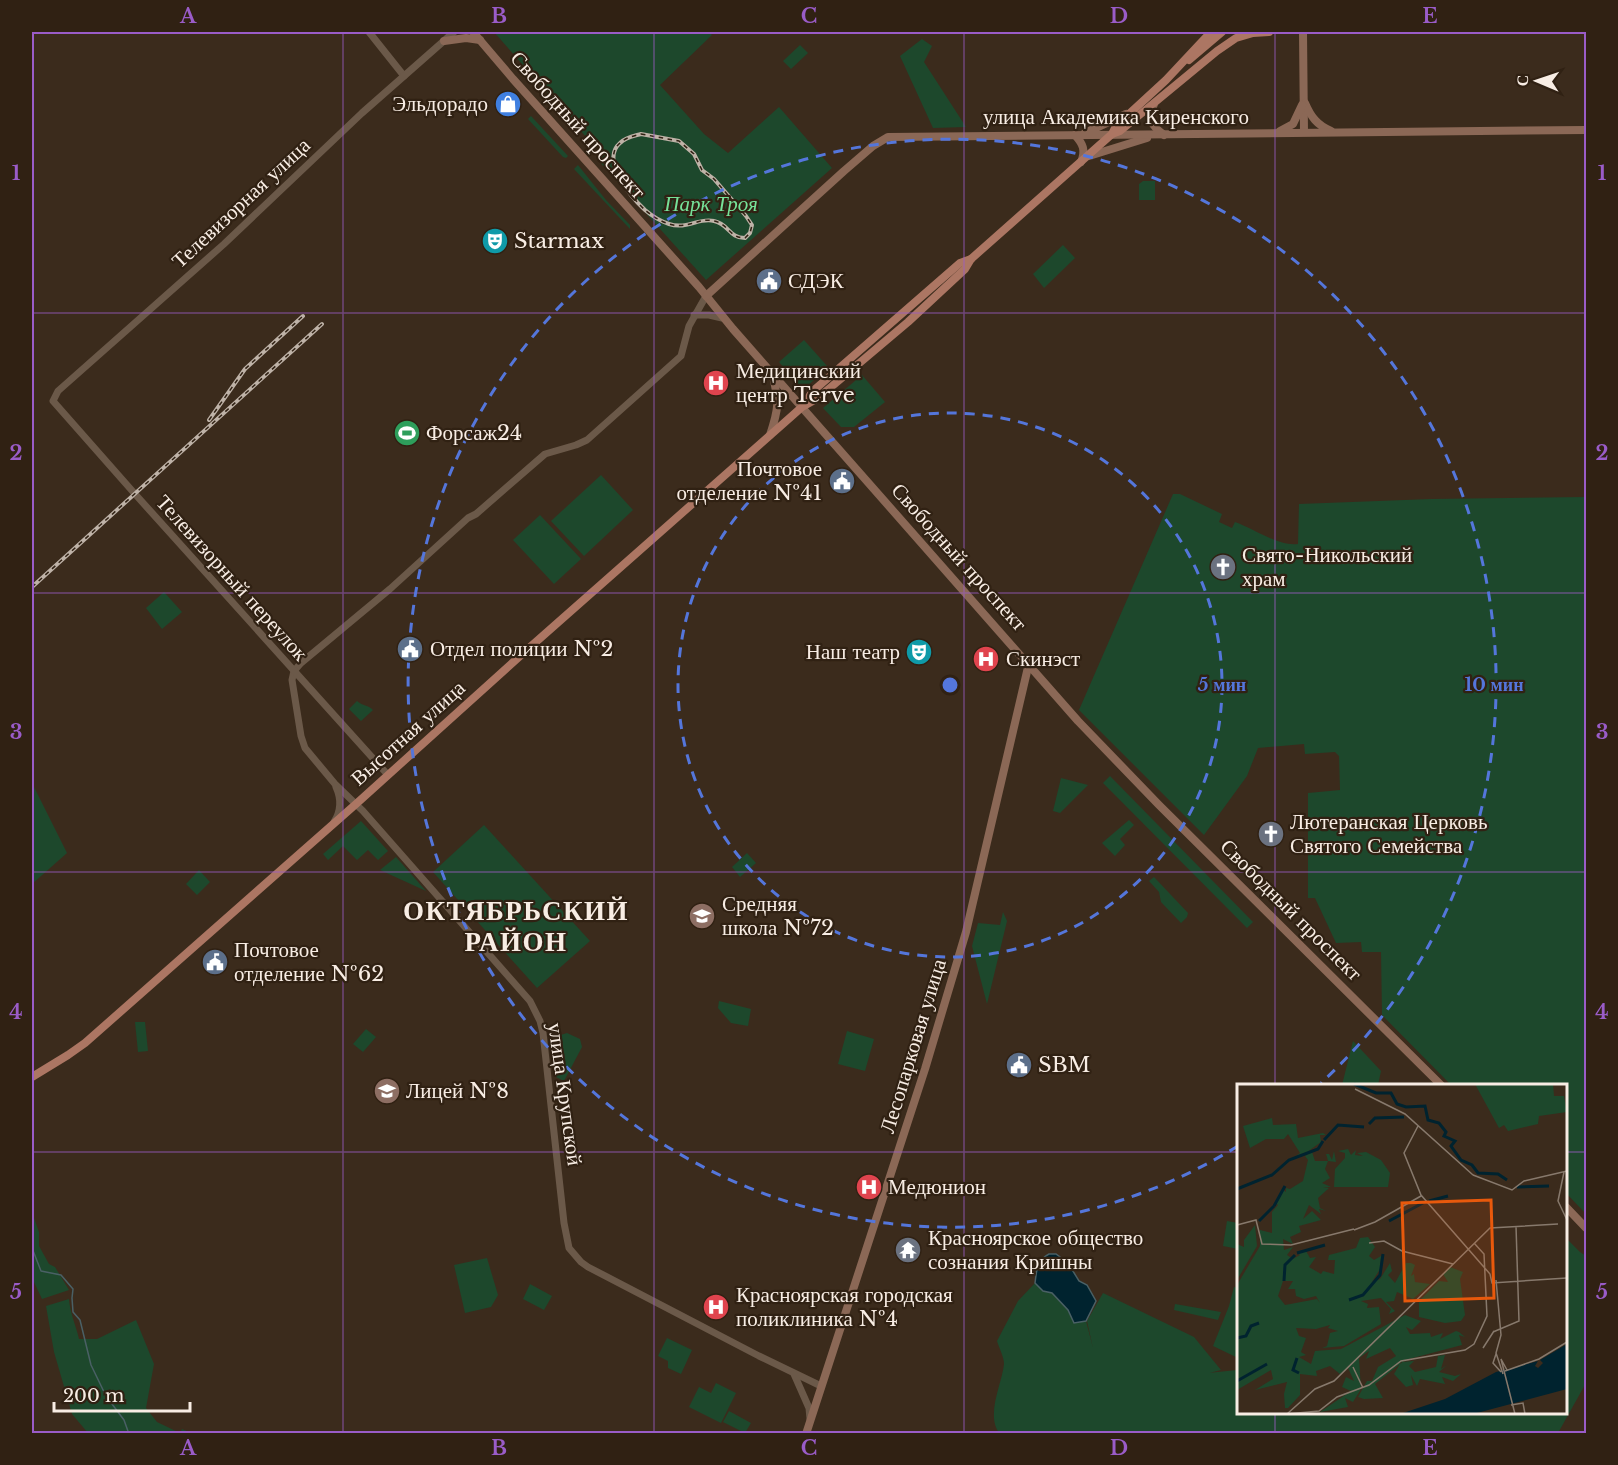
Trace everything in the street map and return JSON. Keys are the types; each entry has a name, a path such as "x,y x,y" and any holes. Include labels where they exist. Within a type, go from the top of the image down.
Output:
{"main road":[{"name":"Свободный проспект","path":"473,32 1070,711 1159,805 1440,1084"},
{"path":"1166,80 1210,32"},
{"path":"1112,134 1116,126 1131,112 1222,32"},
{"path":"1112,134 1120,131 1236,38 1253,33 1269,32"},
{"path":"1302,32 1304,132"},
{"path":"444,41 466,38 480,40"},
{"path":"1304,101 1316,122 1335,132"},
{"path":"1272,133 1293,124 1304,101"},
{"path":"1154,104 1150,120 1164,135"},
{"path":"1080,164 1084,148 1078,135 1131,112"},
{"name":"улица Академика Киренского","path":"706,296 844,171 873,146 888,137 1587,130"},
{"name":"Высотная улица","path":"32,1077 85,1043 770,435 908,322 965,269 971,259 1112,134"},
{"path":"1088,156 1134,141 1164,135"},
{"path":"770,435 778,410 778,398 772,374"},
{"name":"Лесопарковая улица","path":"806,1434 956,970 1029,663"},
{"path":"32,1071 55,1063"},
{"path":"1567,1209 1587,1228"}],"street":[{"path":"369,32 404,76"},
{"name":"Телевизорная улица","path":"53,401 58,391 224,244 362,113 454,32"},
{"path":"294,671 468,518 476,514 545,454 587,440 614,417 681,356 689,326 706,296"},
{"path":"694,315 723,318"},
{"name":"Телевизорный переулок","path":"53,401 388,775"},
{"name":"улица Крупской","path":"294,671 292,680 300,736 305,748 534,1006 543,1033 567,1240 573,1253 588,1267 642,1297 794,1374"},
{"path":"331,826 339,810 339,796 335,784"},
{"path":"794,1374 822,1386"},
{"path":"794,1374 809,1408 810,1420"}],"green space":[{"name":"Парк Троя","path":"494,32 709,32 712,35 660,85 704,134 728,153 779,107 832,168 706,280 598,160 601,154"},
{"path":"922,39 932,46 924,62 966,127 933,128 900,56"},
{"path":"800,45 808,53 791,69 783,61"},
{"path":"531,116 568,156 566,158 528,119"},
{"path":"578,165 630,225 630,229 574,169"},
{"path":"1143,181 1155,181 1155,200 1139,200 1139,184"},
{"path":"1063,245 1075,258 1044,288 1033,274"},
{"path":"804,340 828,367 803,390 779,362"},
{"path":"862,375 885,402 854,427 841,427 823,408"},
{"path":"601,475 633,510 584,556 551,521"},
{"path":"1173,494 1180,494 1222,514 1219,522 1232,528 1235,522 1274,540 1291,544 1298,544 1299,504 1586,497 1586,1214 1567,1194 1567,1084 1450,1084 1382,1015 1381,952 1362,952 1361,942 1336,943 1315,898 1308,898 1308,793 1340,790 1339,756 1335,752 1305,754 1304,744 1258,748 1247,776 1204,835 1079,710"},
{"path":"540,515 581,559 554,584 513,540"},
{"path":"164,592 182,612 162,629 146,608"},
{"path":"357,701 373,710 361,721 349,709"},
{"path":"1110,776 1253,922 1247,928 1103,783"},
{"path":"1061,778 1088,785 1060,813 1053,811"},
{"path":"32,783 67,853 32,884"},
{"path":"1129,820 1134,825 1120,839 1125,845 1115,856 1102,843"},
{"path":"361,821 388,851 378,860 368,850 357,860 343,846 328,860 323,854"},
{"path":"484,825 590,941 537,988 433,872"},
{"path":"747,853 756,863 740,877 732,867"},
{"path":"396,857 426,891 380,870"},
{"path":"199,870 210,882 197,895 186,884"},
{"path":"1154,877 1188,913 1181,923 1161,902 1159,892 1149,881"},
{"path":"1003,912 1007,921 987,1004 972,946 978,923 1000,925"},
{"path":"719,1001 751,1009 748,1026 731,1023 718,1008"},
{"path":"135,1022 145,1022 148,1051 138,1052"},
{"path":"366,1029 376,1037 363,1052 353,1044"},
{"path":"847,1031 874,1039 865,1071 838,1064"},
{"path":"567,1033 580,1039 582,1047 564,1081 554,1076 551,1038"},
{"path":"1353,1041 1381,1071 1378,1084 1342,1084"},
{"path":"32,1212 39,1232 39,1246 49,1264 55,1267 69,1290 42,1299 32,1278"},
{"path":"1227,1221 1237,1223 1237,1249 1223,1246"},
{"path":"1567,1239 1586,1256 1586,1383 1558,1433 1000,1434 996,1427 994,1409 1004,1364 997,1341 1018,1301 1035,1283 1043,1291 1052,1293 1068,1310 1074,1323 1086,1321 1093,1348 1087,1321 1103,1293 1194,1337 1221,1370 1210,1373 1237,1370 1237,1414 1567,1414"},
{"path":"487,1258 498,1295 491,1307 465,1313 454,1265"},
{"path":"530,1284 552,1296 544,1310 523,1299"},
{"path":"1234,1287 1237,1288 1237,1358 1213,1346"},
{"path":"69,1299 79,1339 97,1339 136,1320 154,1364 146,1408 157,1422 180,1433 88,1433 72,1414 54,1352 46,1306"},
{"path":"1175,1304 1221,1312 1218,1320 1174,1310"},
{"path":"667,1338 692,1350 681,1374 668,1368 668,1361 658,1356"},
{"path":"716,1383 736,1393 721,1423 689,1407 699,1387 711,1393"},
{"path":"729,1411 751,1423 745,1433 723,1422"}],"water":[{"path":"1049,1254 1056,1254 1068,1263 1079,1281 1087,1285 1096,1301 1086,1321 1074,1323 1068,1310 1052,1293 1043,1291 1035,1283 1039,1263"}],"waterway":[{"path":"32,1248 41,1271 61,1275 73,1289 73,1312 80,1320 91,1365 106,1396 124,1420 129,1434"}],"railway":[{"path":"641,134 679,141 694,154 702,170 714,179 746,216 752,225 750,233 745,238 736,236 723,225 708,220 682,226 669,224 645,210 626,188 615,168 614,159 615,150 620,143 627,138 641,134"},
{"path":"209,420 245,369 303,316"},
{"path":"32,587 322,324"}],"place":[{"name":"Эльдорадо","path":"508,104"},
{"name":"Starmax","path":"495,241"},
{"name":"СДЭК","path":"769,281"},
{"name":"Медицинский центр Terve","path":"716,383"},
{"name":"Форсаж24","path":"407,433"},
{"name":"Почтовое отделение №41","path":"842,481"},
{"name":"Свято-Никольский храм","path":"1223,567"},
{"name":"Отдел полиции №2","path":"410,649"},
{"name":"Наш театр","path":"919,652"},
{"name":"Скинэст","path":"986,659"},
{"name":"Лютеранская Церковь Святого Семейства","path":"1271,834"},
{"name":"Средняя школа №72","path":"702,916"},
{"name":"Почтовое отделение №62","path":"215,962"},
{"name":"SBM","path":"1019,1065"},
{"name":"Лицей №8","path":"387,1091"},
{"name":"Медюнион","path":"869,1187"},
{"name":"Красноярское общество сознания Кришны","path":"908,1250"},
{"name":"Красноярская городская поликлиника №4","path":"716,1307"}],"district":[{"name":"ОКТЯБРЬСКИЙ РАЙОН","path":"516,926"}]}
